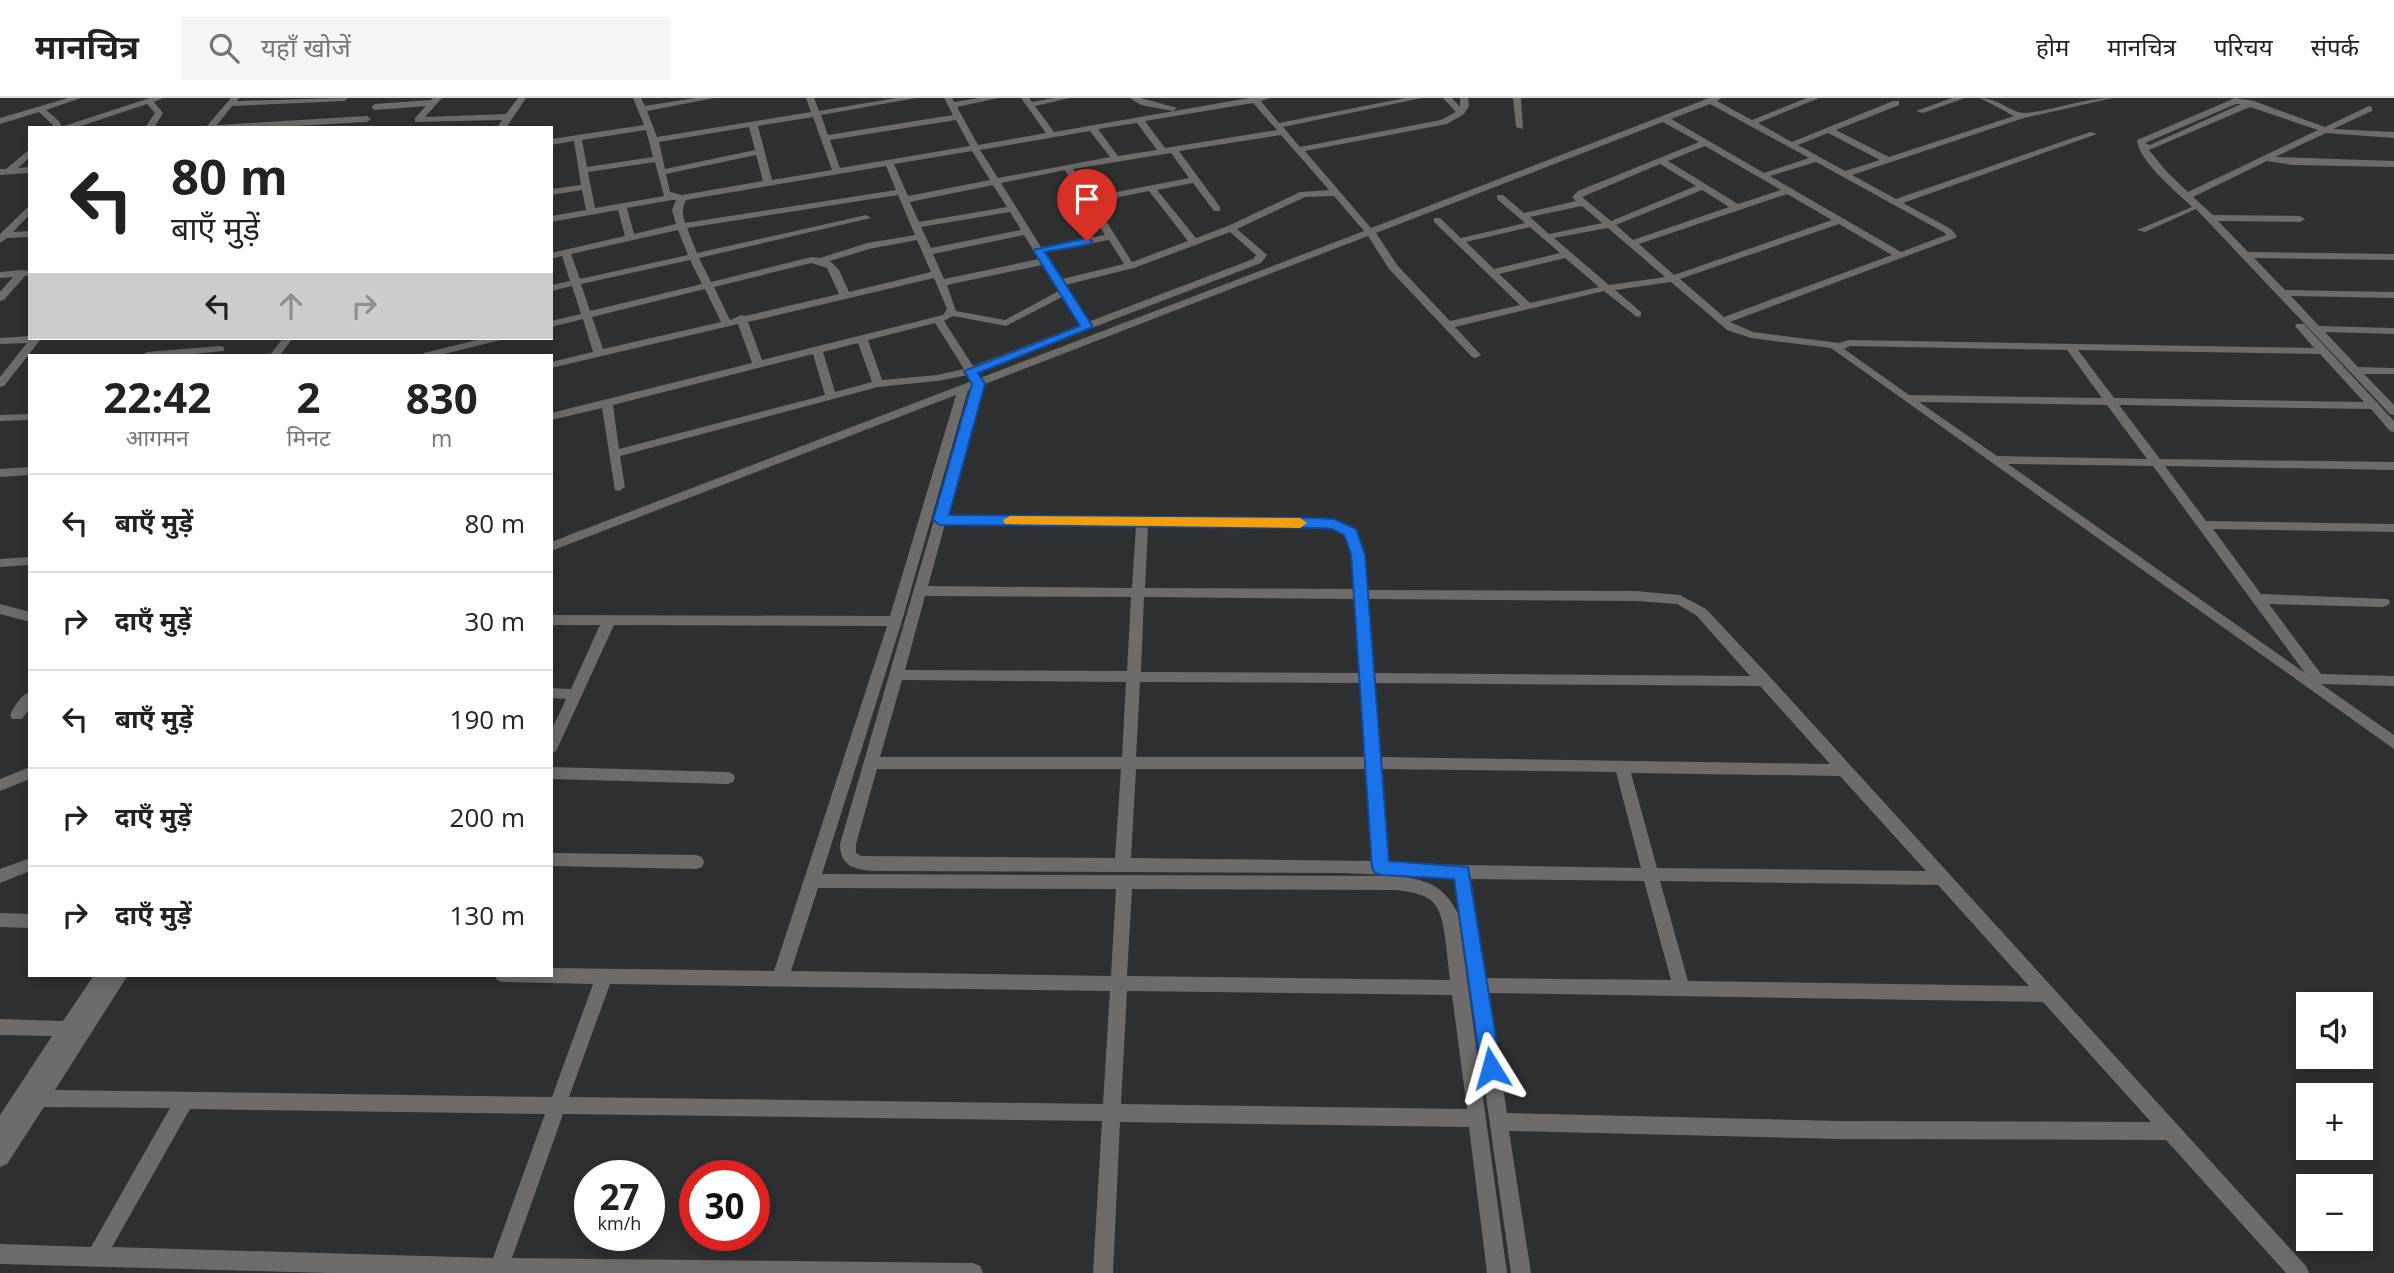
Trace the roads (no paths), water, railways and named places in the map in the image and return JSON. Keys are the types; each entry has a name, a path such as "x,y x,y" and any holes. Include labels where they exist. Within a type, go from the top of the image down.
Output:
{"street":[{"path":"0,121 77,98"},
{"path":"71,126 159,98"},
{"path":"212,126 233,101 344,98"},
{"path":"287,126 364,124 382,98"},
{"path":"502,126 522,98"},
{"path":"637,98 654,140 666,193 677,197"},
{"path":"643,109 710,98"},
{"path":"810,98 837,172"},
{"path":"654,140 912,98"},
{"path":"995,98 950,102 975,148 1087,327"},
{"path":"1028,101 1066,98"},
{"path":"1134,98 1144,103 1182,111"},
{"path":"553,219 1266,98"},
{"path":"553,256 682,226 903,196 1168,150 1280,129 1418,98"},
{"path":"1447,98 1461,112"},
{"path":"1298,150 1444,122 1461,112 1465,106 1464,98"},
{"path":"1517,98 1520,127"},
{"path":"1751,123 1815,98"},
{"path":"1920,111 1961,98"},
{"path":"1984,98 2022,116"},
{"path":"1845,174 2022,116 2109,98"},
{"path":"1254,99 1371,233 1393,267 1476,355"},
{"path":"553,546 971,381 1371,233 1714,99 1751,123 1948,231 1952,236 1722,321"},
{"path":"149,101 159,113 150,126"},
{"path":"376,107 434,101"},
{"path":"434,101 418,120 507,117"},
{"path":"1028,101 1051,134"},
{"path":"2394,135 2336,133 2246,101 2143,148 2165,175 2246,255 2394,412"},
{"path":"1791,145 1896,103"},
{"path":"40,109 57,126"},
{"path":"2187,195 2269,159 2369,109"},
{"path":"825,138 958,117"},
{"path":"1138,118 1217,209"},
{"path":"1663,118 1901,256"},
{"path":"753,124 768,184"},
{"path":"553,142 648,127"},
{"path":"1092,127 1116,159"},
{"path":"1829,130 1888,160"},
{"path":"1896,202 2093,134"},
{"path":"578,140 591,212"},
{"path":"1705,143 1580,193 1577,197 1722,321 1731,328 1751,335 1837,346 1849,343 2323,351"},
{"path":"662,172 760,152"},
{"path":"4,172 28,154"},
{"path":"583,170 659,159"},
{"path":"1762,176 1816,159"},
{"path":"2269,159 2394,164"},
{"path":"1661,161 1737,208"},
{"path":"889,163 939,278 951,313"},
{"path":"1066,167 1130,266"},
{"path":"4,172 28,170"},
{"path":"2165,175 2166,180 2192,209 2394,428"},
{"path":"1088,200 1193,180"},
{"path":"553,192 586,187"},
{"path":"1548,237 1608,225 1702,187"},
{"path":"1152,188 1194,243"},
{"path":"1630,244 1787,191"},
{"path":"553,416 938,320 951,313 1006,323 1062,288 1231,229 1303,194 1336,193"},
{"path":"677,197 677,210 682,226 726,322"},
{"path":"1500,197 1637,314"},
{"path":"1523,216 1581,203"},
{"path":"622,206 630,238"},
{"path":"916,225 1013,209"},
{"path":"2143,230 2192,209"},
{"path":"2,237 28,210"},
{"path":"553,287 866,218"},
{"path":"2210,218 2300,219"},
{"path":"1437,220 1527,306"},
{"path":"1448,325 1606,288 1671,279 1839,221"},
{"path":"1459,241 1532,224"},
{"path":"614,454 878,384 937,378 971,381 1087,327 1257,261 1262,255 1258,250 1231,229"},
{"path":"928,252 1027,232"},
{"path":"2,237 28,234"},
{"path":"553,323 811,260 823,260 867,246 920,237"},
{"path":"1038,250 1111,237"},
{"path":"566,253 599,353"},
{"path":"1492,273 1568,254"},
{"path":"2246,255 2394,257"},
{"path":"823,260 831,264 845,295"},
{"path":"553,364 845,295 1045,261"},
{"path":"0,275 26,273"},
{"path":"0,298 26,273"},
{"path":"2281,293 2394,295"},
{"path":"741,318 758,364"},
{"path":"938,320 971,381 940,520 848,844 848,855 852,861 897,864 1418,886 1445,901 1450,914 1497,1273"},
{"path":"2316,329 2394,331"},
{"path":"0,341 28,339"},
{"path":"862,339 878,384"},
{"path":"0,384 34,340"},
{"path":"276,354 286,340"},
{"path":"432,354 489,340"},
{"path":"1837,346 1839,352 2311,679 2394,743"},
{"path":"2071,348 2258,599 2311,679"},
{"path":"817,350 831,396"},
{"path":"171,354 219,352"},
{"path":"15,366 28,365"},
{"path":"2354,370 2394,371"},
{"path":"780,978 971,381"},
{"path":"1906,398 2373,406"},
{"path":"607,403 619,488"},
{"path":"0,418 28,416"},
{"path":"1995,460 2394,466"},
{"path":"0,473 28,471"},
{"path":"940,520 1334,524 1350,532 1355,539 1369,676 1381,868"},
{"path":"1103,1273 1142,521"},
{"path":"2203,525 2394,528"},
{"path":"0,562 28,561"},
{"path":"921,591 1636,596 1680,600 1701,612 1765,681 2044,994 2299,1273"},
{"path":"2258,599 2383,602"},
{"path":"0,609 28,616"},
{"path":"553,620 895,621"},
{"path":"553,743 609,621"},
{"path":"898,674 1765,681"},
{"path":"2311,679 2394,681"},
{"path":"553,693 576,694"},
{"path":"17,715 28,700"},
{"path":"872,763 1374,763 1845,770"},
{"path":"1622,768 1681,987"},
{"path":"553,773 728,778"},
{"path":"0,785 28,774"},
{"path":"553,859 696,862"},
{"path":"0,876 28,865"},
{"path":"812,881 1381,868 1462,872 1940,878"},
{"path":"1462,872 1521,1273"},
{"path":"0,920 28,921"},
{"path":"553,975 1458,988"},
{"path":"498,1270 604,976"},
{"path":"0,1132 102,977"},
{"path":"0,1158 120,977"},
{"path":"1480,985 2044,994"},
{"path":"0,1027 67,1029"},
{"path":"39,1098 1476,1118"},
{"path":"97,1256 185,1100"},
{"path":"1499,1122 1841,1130 2171,1131"},
{"path":"0,1254 498,1270 973,1273"}]}
